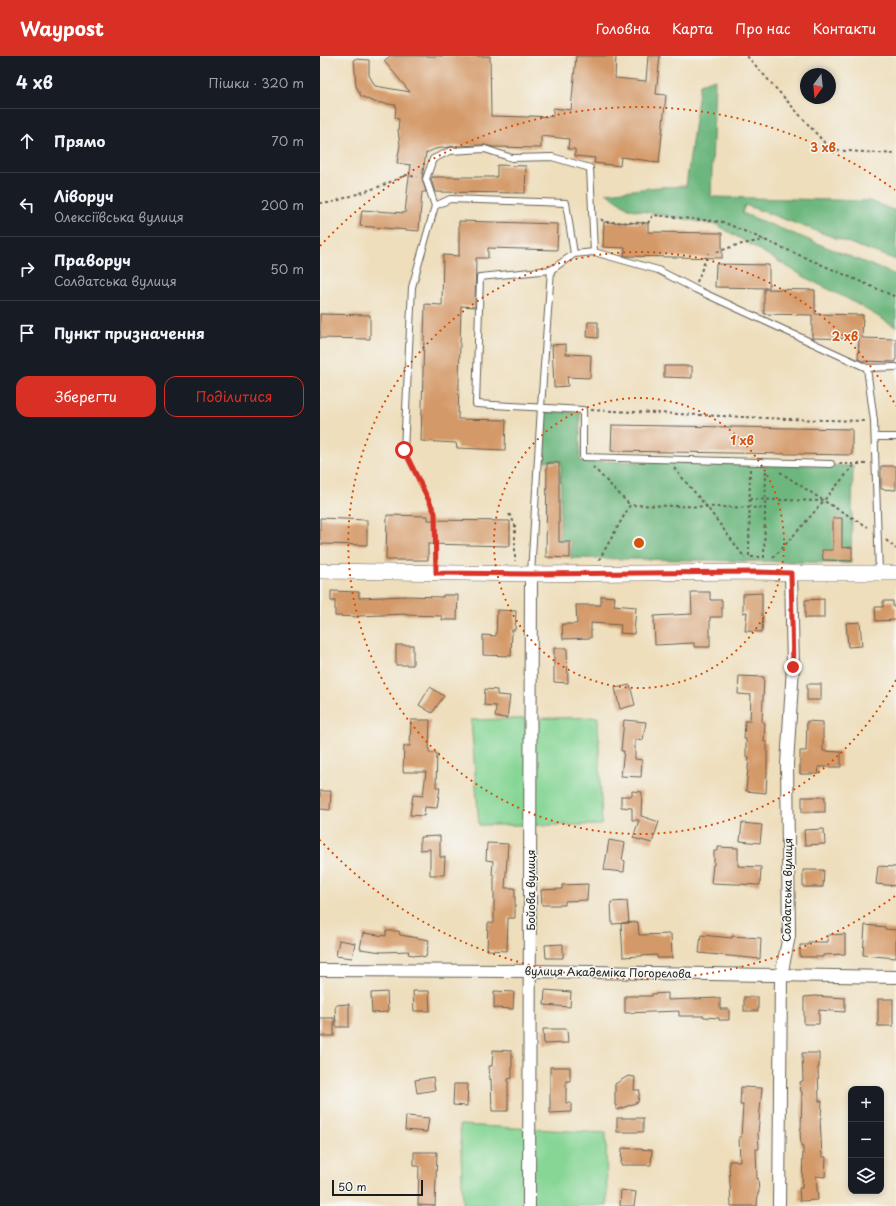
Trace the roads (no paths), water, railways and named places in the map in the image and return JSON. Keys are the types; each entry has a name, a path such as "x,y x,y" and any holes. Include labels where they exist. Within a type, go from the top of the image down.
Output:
{"street":[{"path":"320,571 531,574 756,572 896,573"},
{"name":"Солдатська вулиця","path":"779,1206 781,976 789,936 787,764 793,667 791,573"},
{"name":"Бойова вулиця","path":"529,1206 531,574"},
{"name":"вулиця Академіка Погорєлова","path":"320,970 530,971 896,977"}],"lane":[{"path":"404,450 412,287 435,206 426,179 433,159 450,151 485,149 512,158 552,157 590,168 594,252"},
{"path":"435,206 450,199 566,203 574,254"},
{"path":"831,464 583,457 583,410 476,404 480,277 551,270 574,254 594,252 658,270 695,289 868,368 896,367"},
{"path":"531,574 551,270"},
{"path":"868,368 875,438 879,573"},
{"path":"875,438 896,437"}]}
